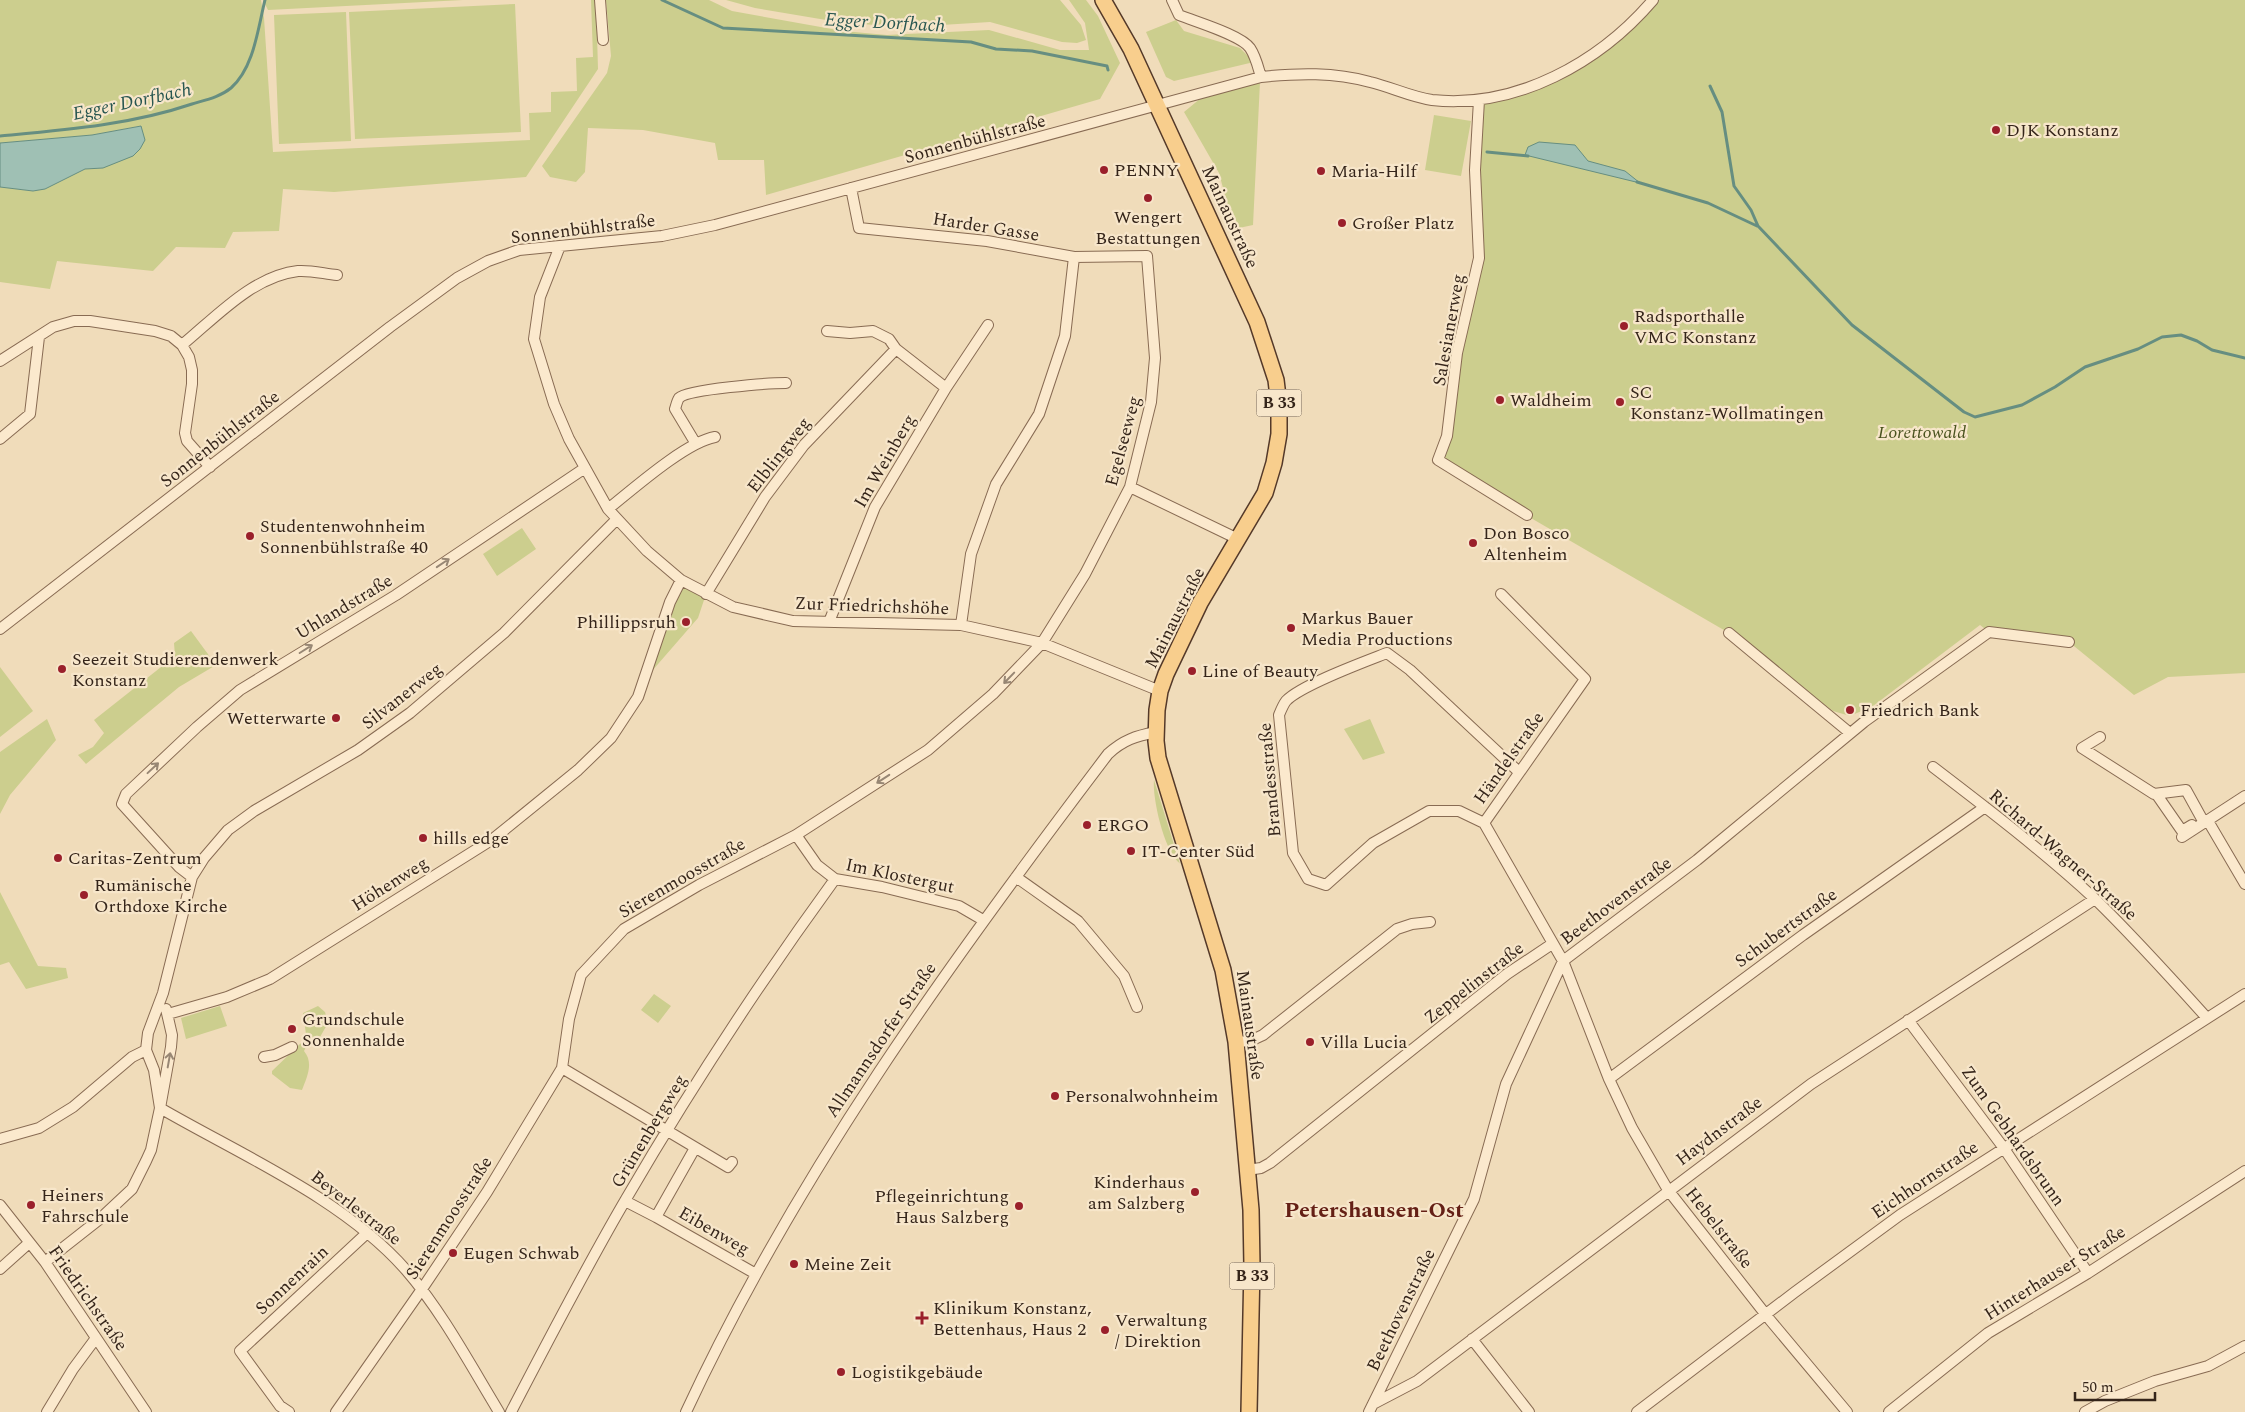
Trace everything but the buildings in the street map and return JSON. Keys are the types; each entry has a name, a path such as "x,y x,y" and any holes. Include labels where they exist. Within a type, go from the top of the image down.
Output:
{"main road":[{"name":"Mainaustraße","path":"1104,0 1119,26 1157,104 1258,322 1276,380 1279,434 1274,463 1264,493 1200,603 1173,656 1160,690 1156,732 1158,758 1223,970 1236,1042 1247,1170 1252,1266 1249,1412"}],"street":[{"path":"600,0 604,40"},
{"path":"1172,0 1179,15 1237,37 1249,46 1256,59 1261,77"},
{"name":"Sonnenbühlstraße","path":"0,628 390,327 458,278 488,261 519,250 662,236 715,225 1261,77 1318,73 1370,81 1409,95 1433,100 1479,100 1556,78 1590,57 1624,30 1653,0"},
{"name":"Salesianerweg","path":"1479,100 1475,170 1479,258 1458,353 1447,436 1438,460 1527,515"},
{"name":"Harder Gasse","path":"851,188 859,228 987,241 1074,256 1147,256"},
{"name":"Zur Friedrichshöhe","path":"560,246 540,298 534,339 554,404 569,439 608,509 647,551 681,580 733,607 793,621 961,625 1042,642 1160,690"},
{"path":"961,625 971,554 996,484 1039,414 1066,336 1074,256"},
{"name":"Egelseeweg","path":"1042,642 1085,574 1130,487 1151,402 1155,358 1147,256"},
{"path":"182,345 252,288 266,279 300,271 337,275"},
{"path":"0,361 53,327 74,321 90,321 155,330 171,336 182,345 189,357 192,370 186,426 187,441 210,467"},
{"name":"Im Weinberg","path":"829,622 876,507 946,388 988,325"},
{"path":"827,331 850,333 873,331 889,339 896,349 946,388"},
{"path":"0,439 30,414 39,337"},
{"name":"Elblingweg","path":"706,594 765,497 804,445 896,349"},
{"path":"696,444 675,409 679,398 688,393 705,390 786,382"},
{"path":"608,509 696,444 715,437"},
{"name":"Uhlandstraße","path":"192,877 179,867 122,804 126,794 197,726 240,690 396,595 585,468"},
{"path":"1130,487 1238,539"},
{"name":"Silvanerweg","path":"192,877 204,858 234,826 254,811 358,750 430,696 504,633 617,519"},
{"name":"Höhenweg","path":"168,1014 228,997 270,979 493,838 578,770 611,738 638,697 660,630 681,580"},
{"name":"Händelstraße","path":"1501,594 1585,679 1484,823 1563,962"},
{"name":"Beethovenstraße","path":"1371,1408 1474,1199 1506,1084 1563,962 1697,860 1850,734 1989,632 2069,642"},
{"path":"1728,633 1771,666 1850,734"},
{"name":"Sierenmoosstraße","path":"336,1412 487,1192 562,1068 568,1020 581,976 624,929 699,885 796,835 928,750 993,694 1042,642"},
{"name":"Brandesstraße","path":"1484,823 1459,811 1429,811 1373,843 1326,885 1308,879 1293,853 1279,715 1285,702 1294,695 1318,683 1387,653 1410,670 1519,772"},
{"name":"Allmannsdorfer Straße","path":"686,1412 756,1274 798,1199 867,1087 983,920 1108,754 1118,744 1131,738 1156,732"},
{"path":"2100,737 2082,748 2125,777 2157,795 2182,831 2205,820 2245,796"},
{"name":"Richard-Wagner-Straße","path":"1933,767 1985,807 2095,899 2163,969 2207,1018"},
{"path":"2157,795 2186,790 2245,884"},
{"name":"Schubertstraße","path":"1609,1079 1803,935 1985,807"},
{"path":"2182,837 2205,820"},
{"name":"Im Klostergut","path":"796,835 817,865 835,879 882,887 959,906 983,920"},
{"path":"160,1108 154,1070 146,1050 148,1033 163,994 192,877"},
{"path":"1016,877 1078,921 1124,976 1137,1007"},
{"name":"Grünenbergweg","path":"511,1412 625,1200 667,1130 729,1032 835,879"},
{"name":"Haydnstraße","path":"1371,1408 1417,1381 1810,1084 2095,899"},
{"path":"1236,1042 1250,1041 1263,1035 1397,929 1412,924 1430,922"},
{"name":"Zeppelinstraße","path":"1247,1170 1261,1168 1270,1163 1507,974 1552,944"},
{"name":"Hebelstraße","path":"1563,962 1609,1079 1632,1128 1668,1190 1766,1314 1847,1412"},
{"path":"45,1262 101,1218 132,1190 151,1150 172,1035 163,994"},
{"name":"Eichhornstraße","path":"1637,1412 1900,1215 2245,994"},
{"name":"Zum Gebhardsbrunn","path":"1908,1020 2004,1147 2088,1273"},
{"path":"264,1057 275,1055 292,1047"},
{"path":"0,1139 38,1128 73,1107 132,1057 146,1050"},
{"path":"562,1068 728,1167 732,1162"},
{"name":"Beyerlestraße","path":"160,1108 295,1182 367,1233 404,1268 422,1289 499,1412"},
{"path":"656,1217 695,1148"},
{"name":"Hinterhauser Straße","path":"1890,1412 1988,1333 2088,1273 2245,1171"},
{"name":"Eibenweg","path":"625,1200 756,1274"},
{"name":"Friedrichstraße","path":"0,1205 45,1262 146,1412"},
{"name":"Sonnenrain","path":"289,1412 280,1406 240,1352 367,1233"},
{"path":"0,1269 29,1243"},
{"path":"47,1412 73,1370 96,1338"},
{"path":"1472,1339 1529,1412"},
{"path":"2085,1412 2105,1401 2154,1381 2208,1366 2245,1346"}],"green space":[{"path":"0,0 261,0 264,18 273,152 530,140 529,113 551,112 551,92 577,91 576,58 593,57 591,0 596,0 598,69 526,177 334,192 283,189 279,231 233,232 225,248 176,247 153,271 57,261 50,289 0,282 0,187 33,191 45,189 85,169 103,168 140,126 92,135 0,143"},
{"path":"263,0 463,0 268,10"},
{"path":"606,0 709,0 732,11 843,31 887,35 989,30 1060,50 1089,50 1085,23 1069,0 1086,0 1098,16 1120,63 1100,99 766,195 764,160 718,160 715,143 643,130 588,128 585,172 576,182 550,177 542,166 607,73 611,56"},
{"path":"726,0 1060,0 1081,25 1086,40 1077,43 1062,42 990,22 909,27 844,23 755,8"},
{"name":"Lorettowald","path":"1653,0 2245,0 2245,673 2168,677 2134,695 2069,642 1989,632 1980,625 1873,706 1850,716 1833,711 1729,633 1507,504 1438,460 1479,258 1479,100 1513,91 1590,57"},
{"path":"515,4 521,132 355,139 349,12"},
{"path":"346,12 351,141 279,144 274,15"},
{"path":"1176,20 1184,31 1240,48 1254,62 1174,81 1166,77 1146,32"},
{"path":"1260,82 1253,225 1234,229 1219,173 1184,112 1201,98"},
{"path":"1434,115 1471,121 1461,176 1425,170"},
{"path":"522,528 536,549 497,576 483,554"},
{"path":"682,581 706,594 698,618 645,679"},
{"path":"191,631 216,665 179,687 86,764 78,755 93,747 104,733 94,720 175,656 174,643"},
{"path":"0,667 33,711 0,737"},
{"path":"47,719 56,740 10,795 0,814 0,752"},
{"path":"1370,719 1385,753 1363,760 1344,729"},
{"path":"1154,780 1180,863 1175,859 1165,838 1157,812"},
{"path":"0,892 38,966 66,968 68,978 26,989 9,962 0,965"},
{"path":"654,994 671,1006 658,1023 641,1010"},
{"path":"220,1006 227,1026 186,1039 181,1018"},
{"path":"318,1006 325,1012 328,1023 320,1037 312,1040 306,1034 303,1013"},
{"path":"301,1043 308,1043 304,1051 309,1060 302,1090 290,1088 272,1074 272,1071"}],"water":[{"path":"141,126 145,140 133,156 103,168 85,169 45,189 33,191 0,187 0,143 92,135"},
{"path":"1539,142 1575,145 1588,161 1625,171 1640,183 1525,155 1528,147"}],"waterway":[{"name":"Egger Dorfbach","path":"0,136 121,122 169,111 222,94 239,80 245,70 254,47 265,0"},
{"name":"Egger Dorfbach","path":"662,0 723,28 971,42 996,49 1032,51 1107,66 1108,70"},
{"path":"1710,86 1722,112 1734,186 1751,210 1758,226 1852,325 1964,412 1975,417 2022,405 2055,387 2085,367 2138,349 2162,337 2181,335 2197,341 2212,350 2245,358"},
{"path":"1487,152 1528,156"},
{"path":"1637,182 1708,203 1757,226"}],"place":[{"name":"DJK Konstanz","path":"1996,130"},
{"name":"PENNY","path":"1104,170"},
{"name":"Maria-Hilf","path":"1321,171"},
{"name":"Wengert Bestattungen","path":"1148,198"},
{"name":"Großer Platz","path":"1342,223"},
{"name":"Radsporthalle VMC Konstanz","path":"1624,326"},
{"name":"Waldheim","path":"1500,400"},
{"name":"SC Konstanz-Wollmatingen","path":"1620,402"},
{"name":"Studentenwohnheim Sonnenbühlstraße 40","path":"250,536"},
{"name":"Don Bosco Altenheim","path":"1473,543"},
{"name":"Phillippsruh","path":"686,622"},
{"name":"Markus Bauer Media Productions","path":"1291,628"},
{"name":"Seezeit Studierendenwerk Konstanz","path":"62,669"},
{"name":"Line of Beauty","path":"1192,671"},
{"name":"Friedrich Bank","path":"1850,710"},
{"name":"Wetterwarte","path":"336,718"},
{"name":"ERGO","path":"1087,825"},
{"name":"hills edge","path":"423,838"},
{"name":"IT-Center Süd","path":"1131,851"},
{"name":"Caritas-Zentrum","path":"58,858"},
{"name":"Rumänische Orthdoxe Kirche","path":"84,895"},
{"name":"Grundschule Sonnenhalde","path":"292,1029"},
{"name":"Villa Lucia","path":"1310,1042"},
{"name":"Personalwohnheim","path":"1055,1096"},
{"name":"Kinderhaus am Salzberg","path":"1195,1192"},
{"name":"Heiners Fahrschule","path":"31,1205"},
{"name":"Pflegeinrichtung Haus Salzberg","path":"1019,1206"},
{"name":"Eugen Schwab","path":"453,1253"},
{"name":"Meine Zeit","path":"794,1264"},
{"name":"Klinikum Konstanz, Bettenhaus, Haus 2","path":"922,1318"},
{"name":"Verwaltung / Direktion","path":"1105,1330"},
{"name":"Logistikgebäude","path":"841,1372"}],"district":[{"name":"Petershausen-Ost","path":"1374,1210"}]}
